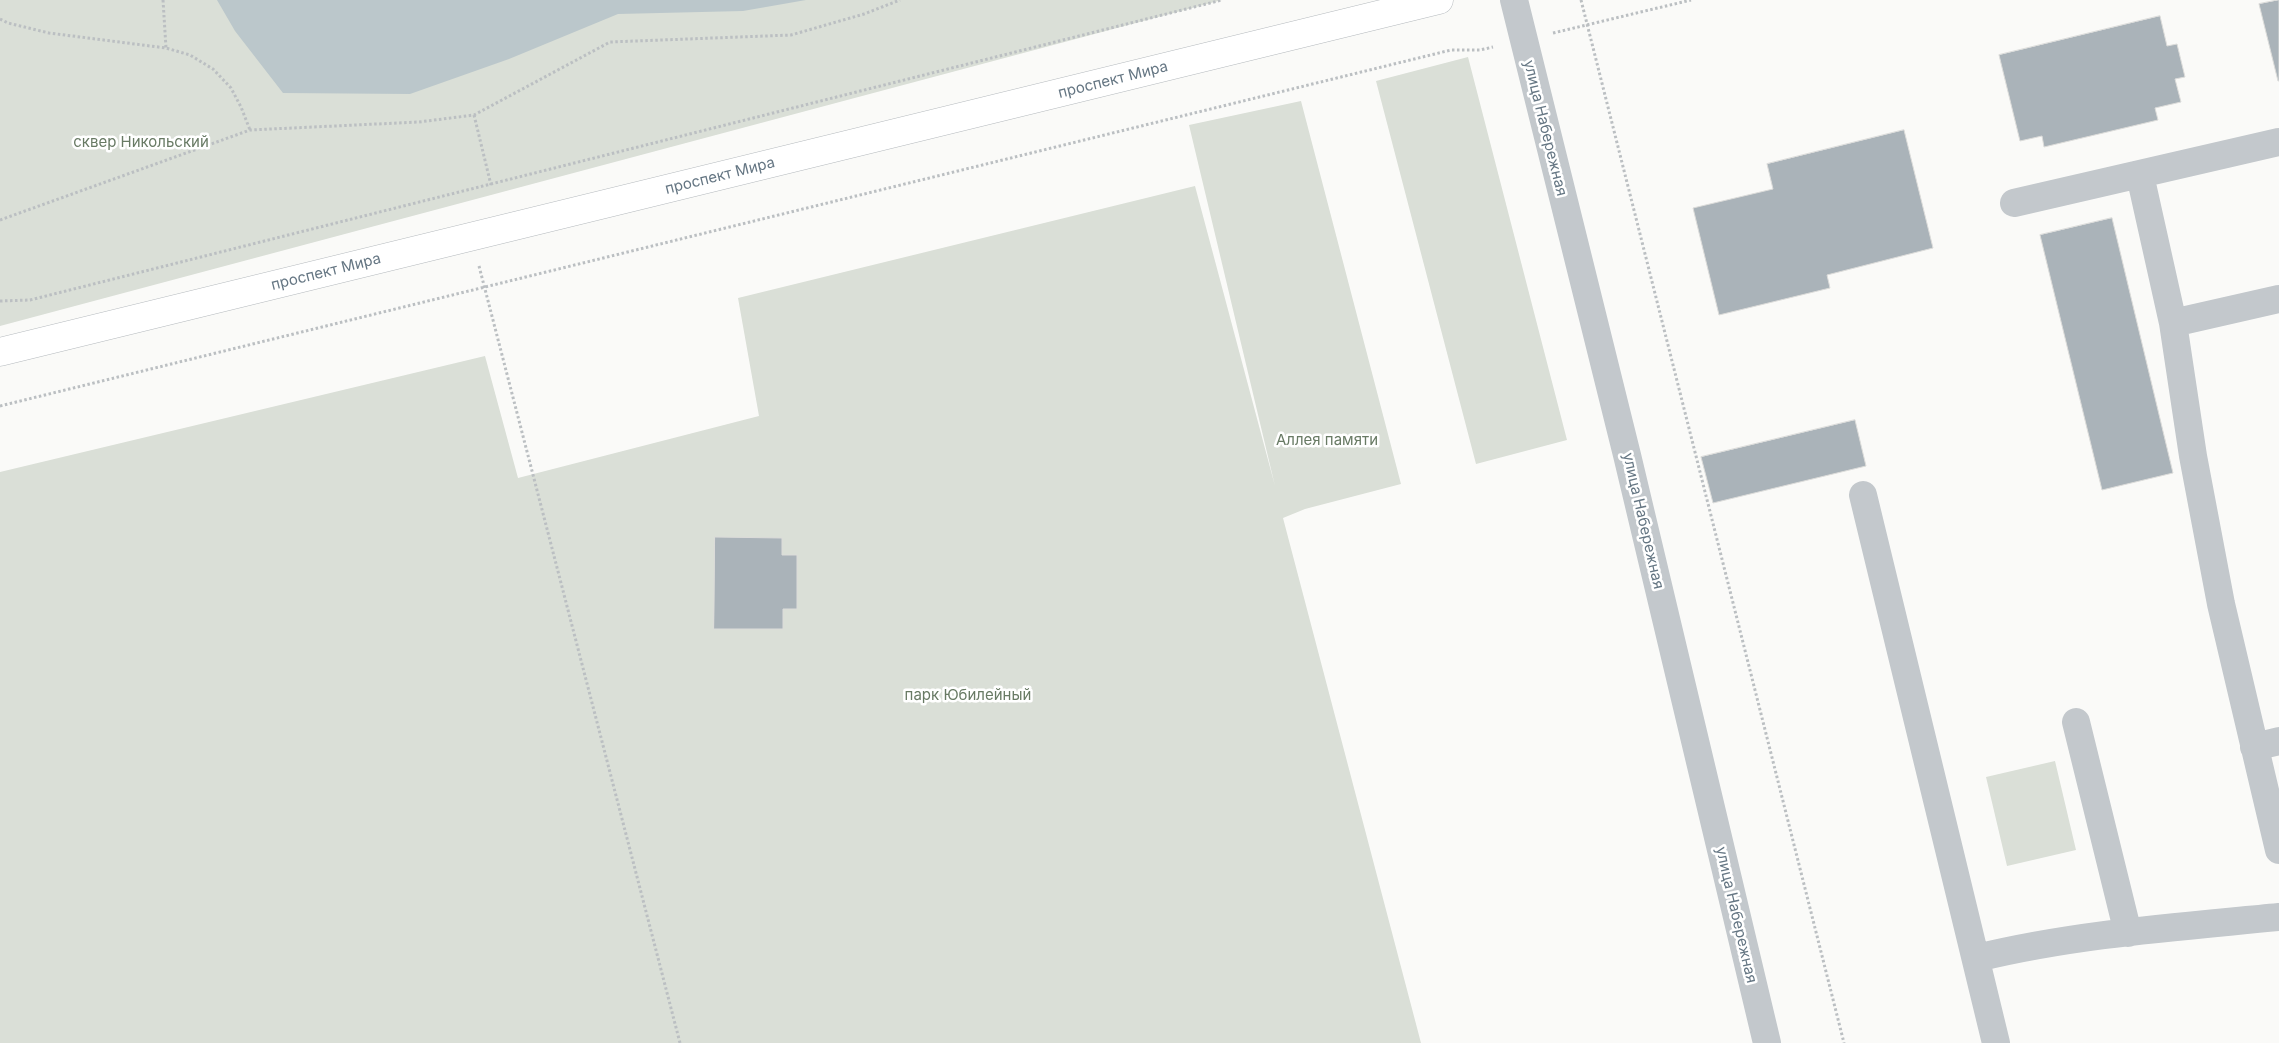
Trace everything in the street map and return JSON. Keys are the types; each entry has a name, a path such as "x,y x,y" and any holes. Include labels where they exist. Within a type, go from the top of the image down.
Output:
{"main road":[{"name":"проспект Мира","path":"0,352 1439,0"}],"street":[{"name":"улица Набережная","path":"1514,0 1627,455 1767,1043"},
{"path":"2014,203 2279,142"},
{"path":"2140,175 2173,323 2220,604 2267,744 2279,850"},
{"path":"2173,323 2279,300"},
{"path":"1863,495 1977,958 1996,1043"},
{"path":"2076,722 2128,933"},
{"path":"1977,958 2023,947 2128,933 2279,917"}],"path":[{"path":"163,0 166,48"},
{"path":"0,220 250,130 419,122 474,115 610,42 791,35 864,14 900,0"},
{"path":"0,301 30,300 1222,0"},
{"path":"1581,0 1844,1043"},
{"path":"1588,26 1690,0"},
{"path":"0,18 8,23 49,33 166,48 190,55 213,70 231,88 241,106 250,130"},
{"path":"0,406 1451,50"},
{"path":"474,115 490,185"},
{"path":"471,236 680,1043"}],"green space":[{"name":"сквер Никольский","path":"0,0 1222,0 0,326"},
{"path":"1468,57 1567,440 1476,464 1376,81"},
{"name":"парк Юбилейный","path":"1301,101 1401,484 1305,509 1283,518 1421,1043 0,1043 0,472 485,356 518,478 759,416 738,298 1195,186 1275,486 1189,125"},
{"path":"2055,761 2076,850 2007,866 1986,777"}],"shaded area":[{"path":"217,0 806,0 743,11 618,14 509,59 410,94 283,93 235,31"}],"building":[{"path":"2279,0 2279,81 2278,81 2259,4"},
{"path":"2160,16 2167,46 2177,44 2185,77 2175,79 2181,102 2155,108 2158,120 2044,147 2042,136 2020,141 1999,55"},
{"path":"1904,130 1933,248 1827,275 1830,288 1719,315 1693,208 1773,189 1767,164"},
{"path":"2112,218 2173,473 2102,490 2040,235"},
{"path":"1855,420 1866,466 1713,503 1701,457"},
{"path":"715,537 782,538 782,555 797,555 797,609 783,609 783,629 714,629"}],"park label":[{"name":"Аллея памяти","path":"1327,440"}]}
